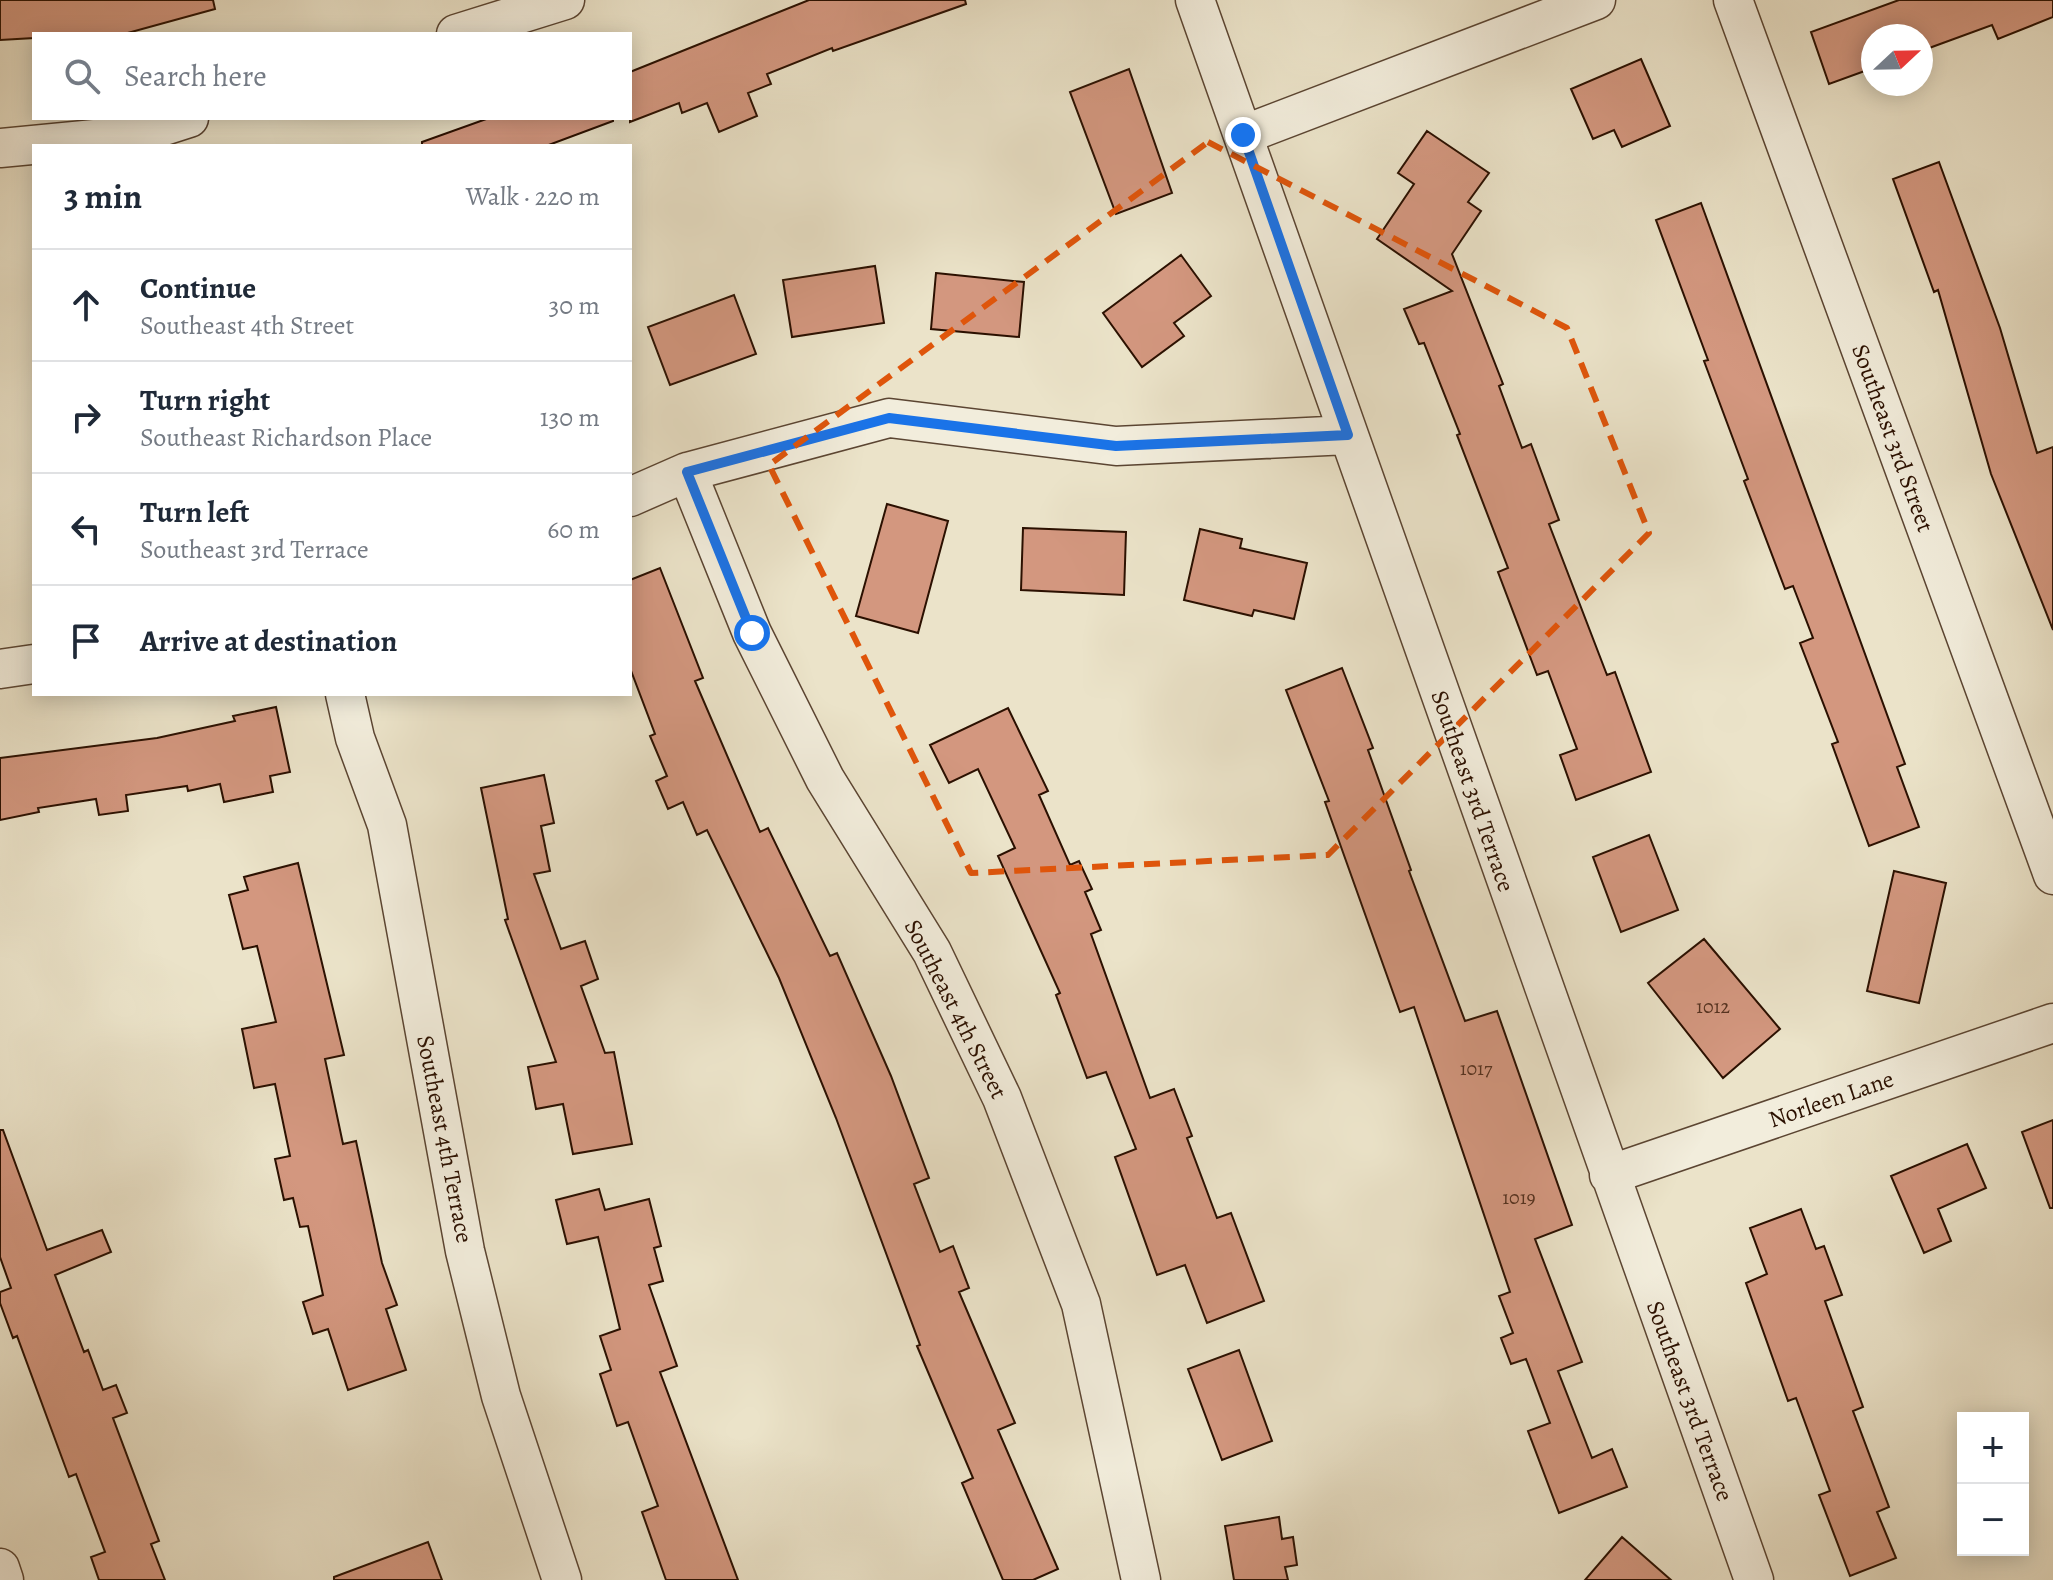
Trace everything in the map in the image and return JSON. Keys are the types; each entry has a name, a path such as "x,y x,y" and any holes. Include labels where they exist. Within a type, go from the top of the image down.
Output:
{"street":[{"path":"462,32 565,0"},
{"name":"Southeast 3rd Terrace","path":"1195,0 1754,1580"},
{"path":"1243,135 1596,0"},
{"name":"Southeast 3rd Street","path":"1733,0 2053,875"},
{"path":"42,144 136,135 183,120"},
{"path":"0,148 32,145"},
{"path":"632,496 687,472 889,418 1116,446 1348,435"},
{"name":"Southeast 4th Street","path":"687,472 758,647 825,779 932,952 1002,1098 1081,1304 1141,1580"},
{"path":"0,669 32,664"},
{"name":"Southeast 4th Terrace","path":"345,696 355,738 387,825 465,1251 501,1396 562,1580"},
{"name":"Norleen Lane","path":"1609,1175 2053,1023"},
{"path":"0,1568 4,1580"}],"highlighted area":[{"path":"1208,142 1567,328 1649,533 1328,855 971,873 769,465"}],"building":[{"path":"0,0 213,0 215,9 131,32 32,32 32,38 0,40"},
{"path":"809,0 965,0 966,4 833,51 832,48 767,74 771,84 748,93 757,116 719,132 707,103 682,113 679,103 630,122 632,71"},
{"path":"1899,0 2053,0 2053,17 1998,39 1992,25 1933,47 1933,24 1861,24 1861,72 1829,84 1811,32"},
{"path":"1641,59 1670,126 1622,147 1614,130 1593,139 1571,89"},
{"path":"1129,69 1172,193 1116,214 1070,92"},
{"path":"483,120 613,120 551,144 422,142"},
{"path":"1427,131 1489,173 1468,202 1481,211 1452,254 1503,384 1499,386 1522,448 1531,444 1559,520 1549,524 1607,675 1615,672 1651,772 1576,800 1560,755 1577,749 1548,671 1537,675 1498,572 1508,568 1457,435 1460,434 1424,343 1419,344 1404,309 1452,291 1377,239 1414,184 1398,173"},
{"path":"1939,162 2000,328 2037,453 2053,447 2053,630 1991,474 1938,290 1934,292 1893,179"},
{"path":"1701,203 1905,764 1897,767 1919,827 1869,846 1832,744 1838,742 1800,643 1813,638 1793,586 1785,589 1744,481 1748,479 1704,361 1708,360 1656,220"},
{"path":"1181,255 1211,296 1174,323 1184,336 1142,367 1103,313"},
{"path":"875,266 884,323 792,337 783,280"},
{"path":"936,273 1024,282 1019,337 931,329"},
{"path":"734,295 756,354 670,385 648,327"},
{"path":"887,504 948,521 918,633 856,616"},
{"path":"1023,528 1126,532 1124,595 1021,590"},
{"path":"1200,529 1242,539 1240,548 1307,563 1294,619 1254,610 1252,616 1184,600"},
{"path":"660,568 703,678 695,681 760,832 768,828 830,956 837,953 891,1076 929,1178 914,1184 940,1252 953,1246 969,1288 959,1292 1015,1423 998,1430 1058,1569 1033,1580 1003,1580 962,1483 973,1478 917,1346 920,1345 836,1118 779,978 707,830 697,835 683,802 668,809 656,781 667,776 650,736 655,734 632,673 632,579"},
{"path":"1342,668 1373,748 1368,750 1409,871 1465,1021 1497,1011 1572,1225 1535,1239 1582,1362 1558,1371 1592,1458 1612,1449 1627,1487 1559,1513 1528,1431 1550,1423 1526,1359 1511,1364 1501,1338 1513,1333 1499,1296 1510,1292 1414,1007 1400,1012 1325,802 1329,801 1286,690"},
{"path":"276,707 290,772 270,776 273,792 224,802 220,784 188,791 187,786 126,795 128,811 99,815 96,799 38,808 39,812 0,820 0,758 157,738 235,721 233,716"},
{"path":"1008,708 1048,791 1039,795 1070,865 1079,861 1092,889 1085,892 1101,930 1091,934 1150,1098 1174,1089 1192,1136 1187,1138 1217,1218 1231,1213 1264,1301 1207,1323 1185,1265 1157,1275 1115,1157 1136,1149 1106,1072 1087,1078 1056,995 1060,993 998,856 1015,848 978,769 949,783 930,745"},
{"path":"544,775 554,823 541,826 550,871 534,874 561,949 585,941 598,979 581,986 605,1053 614,1052 632,1144 573,1154 563,1104 536,1109 528,1067 556,1062 505,920 508,919 481,788"},
{"path":"1649,835 1678,910 1621,932 1593,857"},
{"path":"298,863 344,1055 325,1059 343,1144 356,1141 382,1263 397,1305 386,1309 406,1370 348,1390 328,1329 313,1334 303,1302 323,1295 308,1226 300,1227 293,1198 284,1200 275,1159 290,1156 275,1084 254,1088 242,1029 276,1022 257,946 243,949 229,895 248,890 244,877"},
{"path":"1894,871 1946,883 1919,1003 1867,991"},
{"path":"1704,939 1780,1029 1723,1078 1648,983"},
{"path":"2053,1120 2053,1208 2050,1208 2022,1132"},
{"path":"0,1130 3,1130 47,1250 102,1230 111,1252 55,1275 84,1352 88,1350 103,1390 116,1385 127,1413 113,1418 159,1541 151,1544 165,1580 99,1580 91,1557 105,1552 76,1474 69,1477 17,1336 13,1338 0,1303 0,1292 11,1288 0,1257"},
{"path":"1967,1144 1986,1188 1938,1209 1951,1241 1924,1253 1891,1176"},
{"path":"599,1189 605,1210 649,1199 661,1246 654,1248 663,1281 649,1285 677,1366 660,1372 738,1580 666,1580 642,1512 658,1506 628,1422 617,1426 600,1374 611,1370 600,1336 620,1329 598,1237 567,1244 556,1200"},
{"path":"1801,1209 1816,1249 1824,1246 1842,1295 1825,1301 1863,1407 1853,1411 1889,1507 1877,1512 1896,1558 1850,1576 1819,1495 1830,1491 1796,1398 1788,1401 1746,1283 1767,1274 1750,1228"},
{"path":"1239,1350 1272,1441 1222,1460 1188,1369"},
{"path":"1279,1517 1282,1539 1293,1537 1297,1565 1285,1567 1288,1580 1234,1580 1225,1526"},
{"path":"1622,1537 1671,1580 1585,1580"},
{"path":"428,1542 442,1580 334,1580 334,1577"}],"route":[{"path":"752,633 687,472 889,418 1116,446 1348,435 1243,135"}]}
